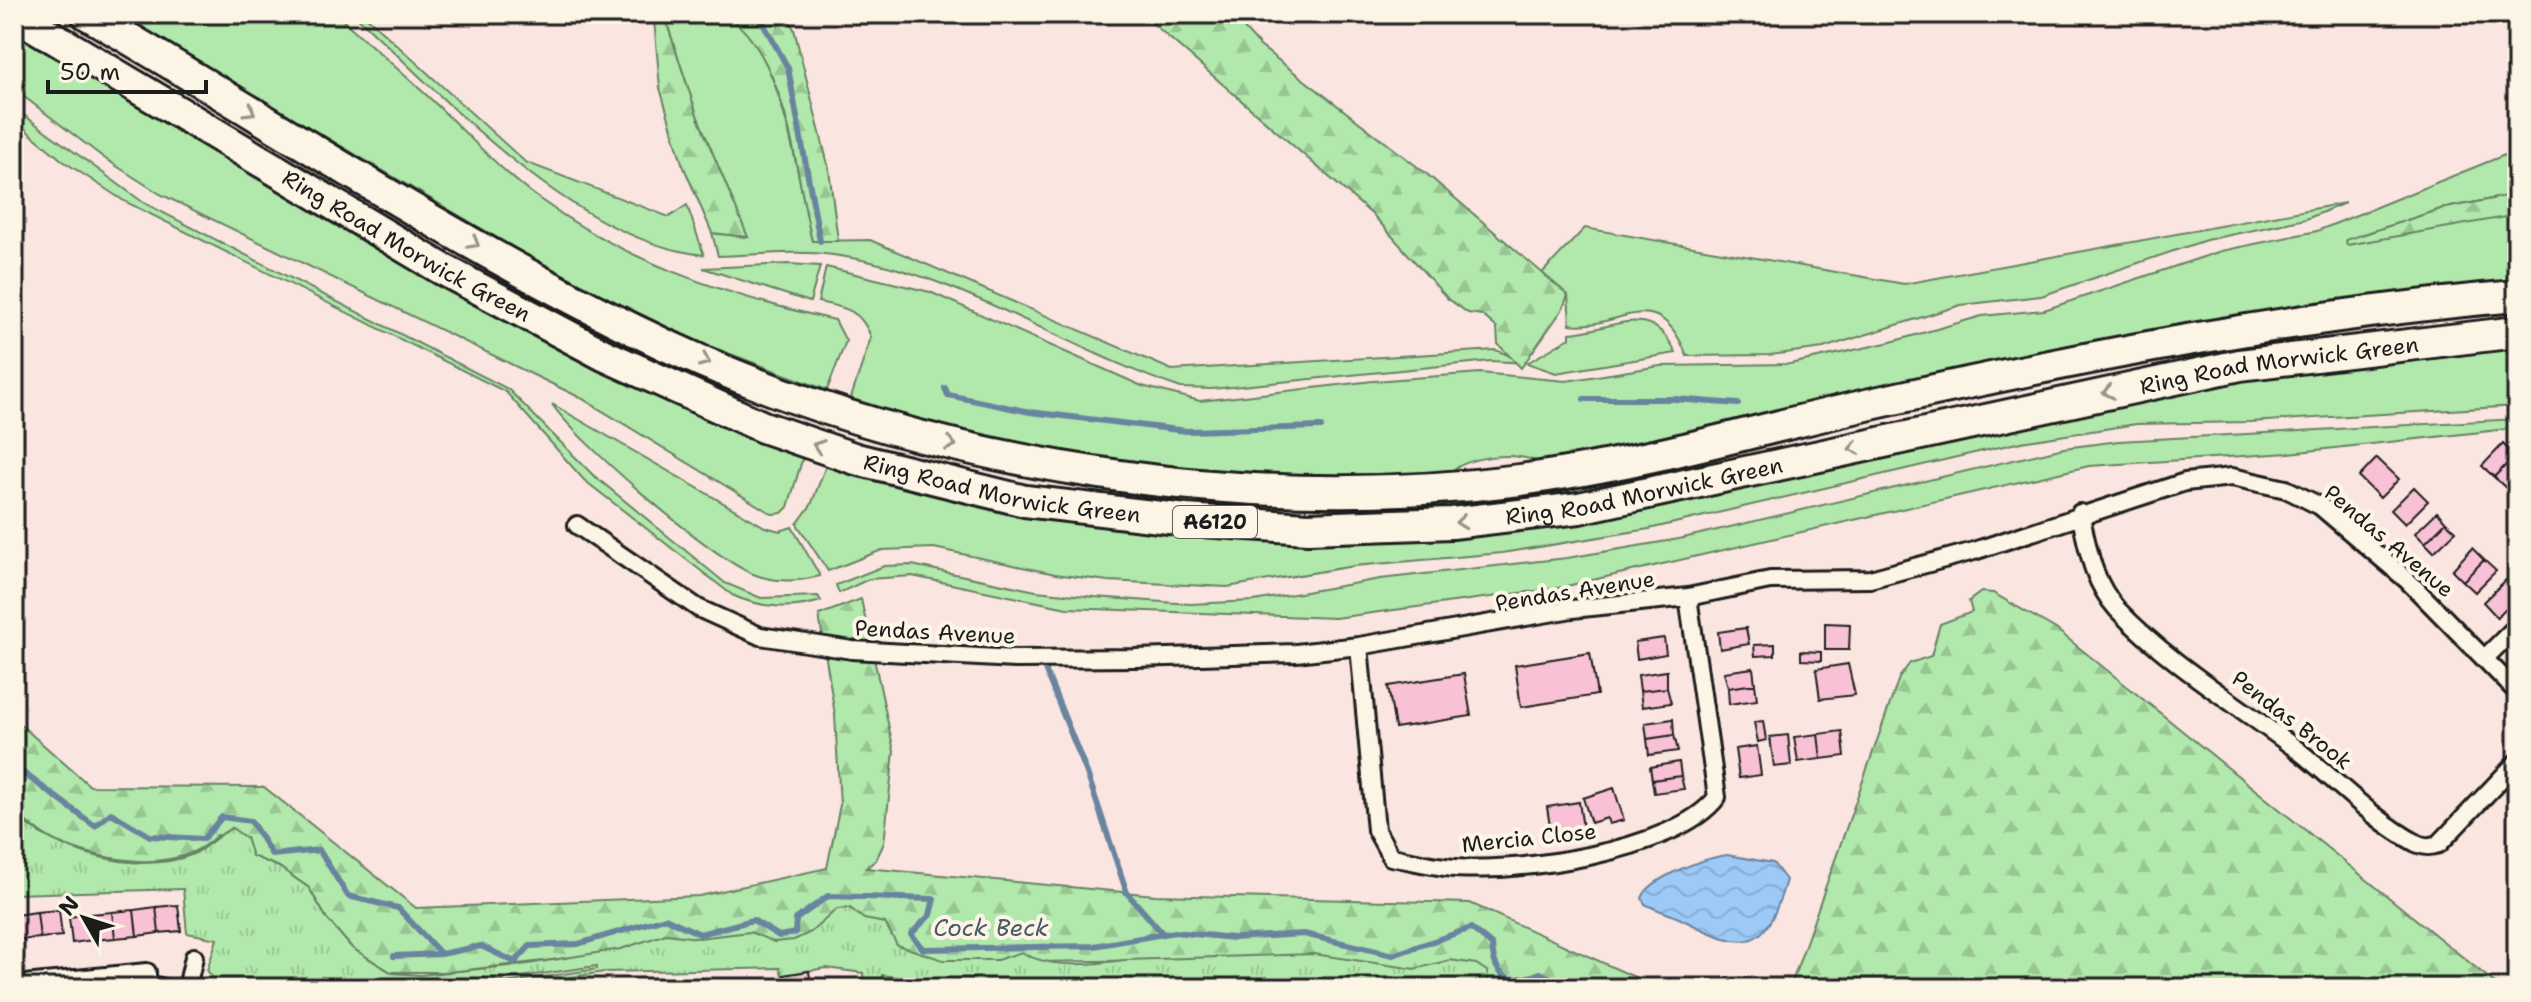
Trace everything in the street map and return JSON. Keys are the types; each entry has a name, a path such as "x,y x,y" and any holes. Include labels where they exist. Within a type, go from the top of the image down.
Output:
{"highway":[{"name":"Ring Road Morwick Green","path":"14,14 442,269 604,355 763,427 842,454 1025,501 1186,520 1308,528 1452,523 1579,508 2240,365 2517,332"},
{"name":"Ring Road Morwick Green","path":"87,14 534,279 653,339 740,376 938,441 1076,470 1181,484 1283,490 1415,487 1515,480 1624,463 1795,421 2113,352 2346,315 2517,296"}],"street":[{"name":"Pendas Avenue","path":"577,525 698,608 760,636 852,650 1082,659 1296,653 1476,629 1572,609 1688,597 1770,580 1870,579 1974,551 2080,513 2185,482 2232,477 2286,489 2320,506 2407,580 2486,657 2517,692"},
{"name":"Pendas Brook","path":"2080,513 2095,577 2116,608 2153,641 2319,767 2382,821 2417,843 2428,847 2439,844 2517,762"},
{"name":"Mercia Close","path":"1359,646 1376,830 1391,857 1448,868 1549,863 1609,852 1656,837 1707,811 1717,797 1688,597"},
{"path":"2486,657 2517,626"},
{"path":"187,988 194,957"},
{"path":"14,985 147,972 147,986 164,988"}],"green space":[{"path":"704,12 726,15 745,28 761,52 785,116 812,241 870,240 1172,370 1496,350 1527,363 1491,361 1212,389 1181,388 1138,372 967,294 879,264 819,254 718,256 712,233 747,237 698,118 664,14"},
{"path":"117,14 336,14 436,104 504,171 599,237 714,287 835,320 846,341 827,390 698,342 558,274"},
{"path":"354,14 363,14 525,162 669,217 687,205 704,255 655,244 607,224 560,195 471,124"},
{"path":"725,14 786,14 794,29 829,169 838,241 812,241 794,150 776,86 763,57 746,33"},
{"path":"1142,14 1231,14 1260,46 1428,175 1568,295 1562,310 1521,368 1498,344 1497,328 1482,315 1468,313 1447,298 1375,217"},
{"path":"664,15 698,118 748,237 712,233 682,163 660,88 654,20"},
{"path":"14,31 467,297 625,382 803,457 788,507 782,513 772,514 581,398 160,194 104,158 14,89"},
{"path":"14,108 144,203 508,389 592,474 725,583 761,598 818,596 821,601 799,606 776,606 754,603 732,595 584,480 506,392 124,201 63,161 14,120"},
{"path":"2517,150 2517,194 2441,209 2346,240 2517,215 2517,283 1836,404 1542,464 1519,457 1480,459 1447,474 1255,476 1148,468 1019,446 849,404 871,337 857,315 844,308 818,302 826,267 930,292 1142,386 1200,401 1373,381 1480,373 1566,381 1660,366 1790,364 1891,342 1982,316 2044,310 2221,251 2317,231"},
{"path":"2517,194 2517,215 2347,245 2346,240 2441,209"},
{"path":"2345,203 2306,219 2206,240 2041,296 1961,305 1823,348 1770,355 1687,356 1675,333 1663,320 1650,314 1570,324 1568,295 1542,273 1585,228 1904,284"},
{"path":"789,264 820,266 810,302 703,268"},
{"path":"1630,322 1643,322 1655,327 1676,353 1556,373 1527,363 1570,338 1570,333"},
{"path":"2517,348 2517,406 2249,422 2136,424 2021,442 1649,529 1502,553 1354,566 1227,587 1108,581 1055,574 934,548 882,550 828,571 797,524 811,505 828,460 1220,537 1386,541 1534,528 1723,493 2053,415 2272,376"},
{"path":"552,404 765,527 780,531 792,527 820,576 778,580 761,577 734,564 678,523 615,470"},
{"path":"2517,419 2517,428 2289,453 2089,466 1558,588 1335,618 1067,608 912,576 869,579 839,593 836,585 884,566 912,565 1036,591 1190,604 1254,601 1380,579 1567,558 1679,539 2064,448 2119,441"},
{"path":"1981,592 1993,593 2056,629 2501,988 1790,988 1899,678 1910,663 1931,656 1940,624 1972,612 1969,601"},
{"path":"861,599 894,751 884,843 876,860 866,868 1155,895 1470,903 1659,988 1383,988 1279,958 598,969 593,955 450,972 391,972 352,948 327,919 309,888 279,867 251,856 246,838 217,835 201,848 163,860 120,859 60,843 14,813 14,719 90,786 264,787 416,908 699,896 827,868 840,805 835,715 819,615"},
{"path":"14,814 31,828 74,849 98,857 146,863 191,855 232,828 246,838 252,856 279,867 309,888 327,919 352,948 392,973 420,975 528,964 621,949 666,934 698,938 750,932 774,942 794,940 811,932 837,909 850,908 864,919 885,923 897,945 943,960 997,960 1022,952 1045,961 1072,964 1314,954 1415,969 1450,960 1476,964 1487,971 1489,984 1494,988 1169,984 1069,988 942,984 882,975 882,988 864,988 863,973 826,968 782,975 780,968 604,972 505,988 471,988 597,969 597,966 500,980 404,988 230,988 217,984 207,970 217,939 187,933 183,889 14,894"}],"water":[{"path":"1727,855 1773,863 1786,880 1771,921 1762,933 1752,939 1739,941 1725,938 1645,904 1642,898 1647,890 1667,876 1693,864"}],"building":[{"path":"2503,444 2515,456 2494,477 2482,466"},
{"path":"2515,456 2517,477 2506,488 2494,477"},
{"path":"2377,458 2399,479 2380,498 2359,477"},
{"path":"2414,487 2428,501 2405,524 2391,510"},
{"path":"2437,512 2446,522 2425,543 2415,533"},
{"path":"2446,522 2456,531 2434,552 2425,543"},
{"path":"2472,548 2484,560 2463,581 2452,570"},
{"path":"2484,560 2496,571 2475,592 2463,581"},
{"path":"2506,580 2517,591 2517,597 2497,617 2483,602"},
{"path":"1825,623 1850,624 1849,650 1825,650"},
{"path":"1746,628 1749,644 1720,649 1718,632"},
{"path":"1664,638 1666,654 1637,659 1635,642"},
{"path":"1775,644 1775,655 1755,656 1754,645"},
{"path":"1801,651 1821,652 1821,661 1801,660"},
{"path":"1590,653 1597,695 1521,707 1515,665"},
{"path":"1848,664 1855,695 1820,699 1816,669"},
{"path":"1753,668 1755,684 1728,688 1724,672"},
{"path":"1667,671 1667,688 1640,691 1638,675"},
{"path":"1464,674 1471,716 1395,728 1388,686"},
{"path":"1755,684 1757,700 1729,704 1728,688"},
{"path":"1667,688 1671,703 1642,707 1640,691"},
{"path":"1673,719 1674,735 1647,739 1645,723"},
{"path":"1763,721 1766,740 1758,742 1754,722"},
{"path":"1842,731 1845,756 1821,759 1818,734"},
{"path":"1818,734 1821,759 1798,762 1794,737"},
{"path":"1674,735 1678,751 1649,755 1647,739"},
{"path":"1788,735 1791,765 1774,767 1770,737"},
{"path":"1757,746 1761,775 1739,778 1735,749"},
{"path":"1679,762 1681,776 1652,780 1650,767"},
{"path":"1681,776 1684,789 1654,793 1652,780"},
{"path":"1614,788 1624,820 1609,824 1607,818 1591,823 1583,798"},
{"path":"1579,802 1584,834 1569,837 1568,830 1551,833 1547,807"},
{"path":"178,905 181,931 159,933 156,907"},
{"path":"156,907 159,933 137,936 134,910"},
{"path":"59,910 62,936 40,938 37,912"},
{"path":"134,910 137,936 115,938 112,912"},
{"path":"37,912 40,938 18,940 15,915"},
{"path":"112,912 115,938 93,940 91,914"},
{"path":"91,914 93,940 72,943 69,917"},
{"path":"14,915 18,940 14,941"},
{"path":"809,971 811,986 786,988 784,975"},
{"path":"913,983 914,988 888,988 888,987"}],"waterway":[{"path":"758,14 788,68 820,241"},
{"path":"945,388 948,395 1030,412 1187,431 1321,427"},
{"path":"1584,399 1675,399 1738,404"},
{"path":"1044,667 1087,773 1127,893 1163,934"},
{"name":"Cock Beck","path":"14,766 95,826 111,813 150,836 203,839 222,817 251,821 272,855 319,850 348,896 398,908 441,954 481,946 515,962 530,946 578,944 665,918 700,934 753,920 779,936 795,933 796,919 828,896 934,899 930,915 911,934 923,949 1094,946 1175,932 1233,938 1304,934 1393,955 1471,928 1492,945 1496,965 1506,976 1520,979 1540,973 1572,988"},
{"path":"394,956 441,954"}]}
